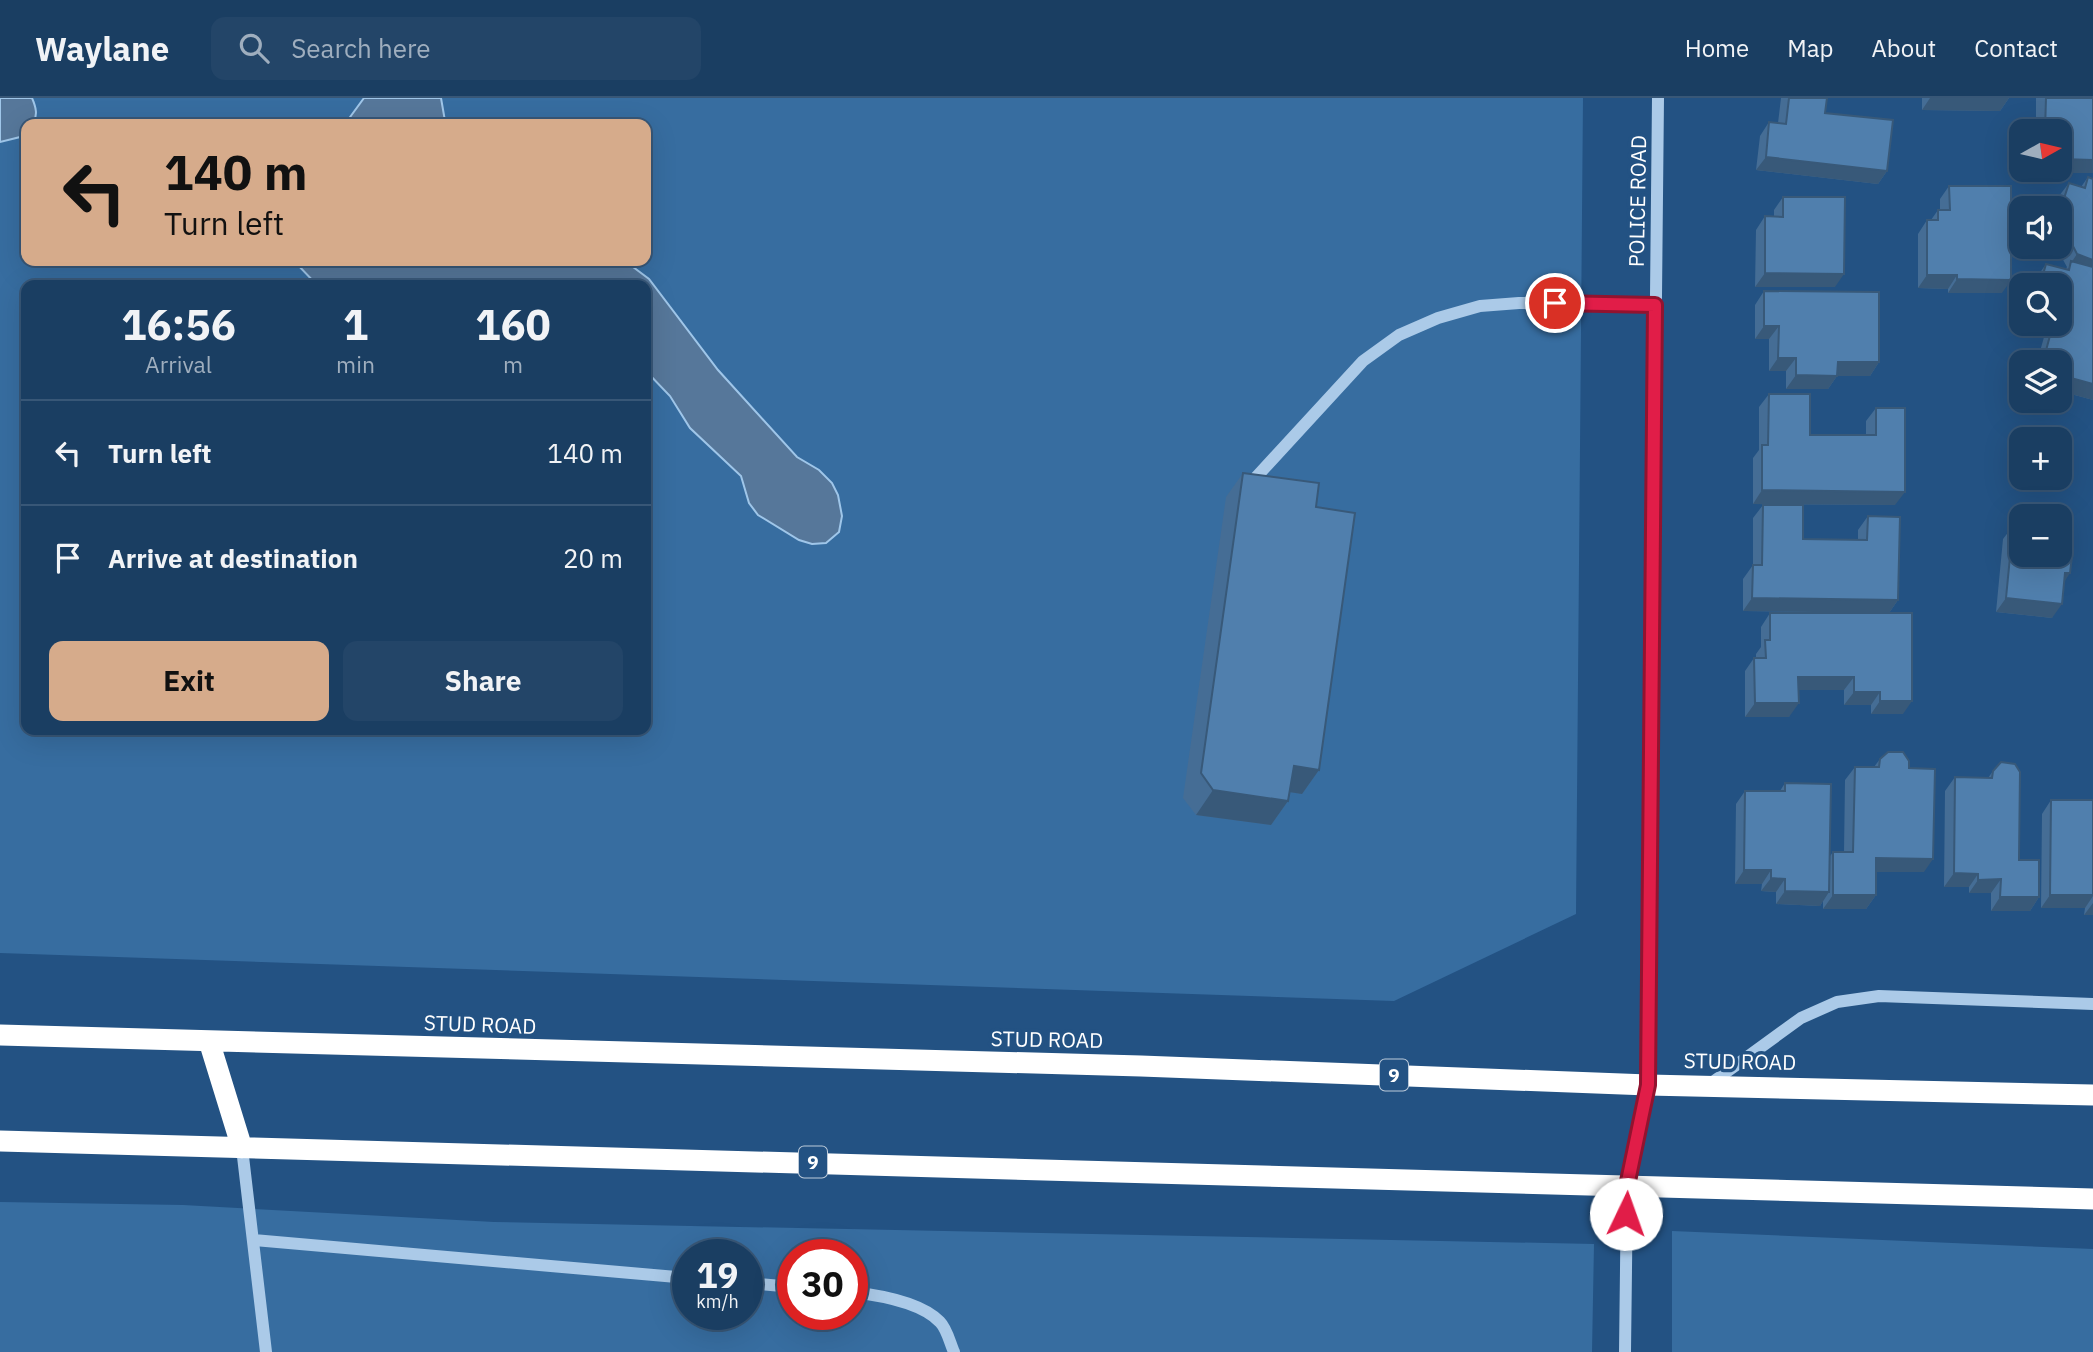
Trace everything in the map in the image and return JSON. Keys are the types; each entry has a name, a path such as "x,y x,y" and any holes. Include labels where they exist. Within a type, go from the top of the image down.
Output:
{"highway":[{"name":"STUD ROAD","path":"0,1035 1141,1066 1648,1085 1709,1084 2093,1095"},
{"path":"209,1041 242,1148"},
{"name":"9","path":"0,1141 2093,1199"}],"street":[{"name":"POLICE ROAD","path":"1625,1352 1627,1186 1648,1085 1658,98"},
{"path":"1246,487 1363,361 1399,335 1438,318 1480,306 1519,303 1655,305"},
{"path":"1709,1084 1801,1018 1837,1002 1879,996 2093,1004"},
{"path":"242,1148 266,1352"},
{"path":"253,1240 672,1277"},
{"path":"868,1294 914,1306 940,1322 954,1352"}],"shaded area":[{"path":"0,98 1583,98 1576,914 1394,1001 0,953"},
{"path":"0,98 32,98 35,119 21,119 21,137 0,142"},
{"path":"364,98 441,98 445,119 349,119"},
{"path":"299,266 632,266 650,280 312,280"},
{"path":"651,282 718,370 797,457 819,470 832,483 838,495 842,516 839,532 826,543 812,544 799,540 758,515 749,503 741,476 690,428 670,396 651,376"},
{"path":"0,1202 183,1205 494,1222 1594,1244 1592,1352 0,1352"},
{"path":"1672,1231 2093,1249 2093,1352 1672,1352"}],"building":[{"path":"1789,98 1827,98 1825,113 1893,120 1887,171 1766,157 1769,122 1786,124"},
{"path":"2046,98 2093,98 2093,160 2072,159 2072,119 2045,119"},
{"path":"2088,177 2093,179 2093,260 2077,254 2072,244 2072,196 2065,196 2069,183 2085,188"},
{"path":"1949,186 2011,186 2009,280 1957,279 1957,275 1927,275 1927,220 1938,220 1938,210 1950,210"},
{"path":"1783,197 1845,197 1844,274 1765,273 1765,216 1783,217"},
{"path":"2071,261 2093,267 2093,384 2072,378 2072,350 2046,350 2050,336 2072,336 2072,273 2043,273 2046,264 2069,270"},
{"path":"1764,291 1879,292 1879,362 1838,362 1837,376 1796,375 1796,358 1778,358 1779,326 1764,326"},
{"path":"1769,394 1810,394 1810,435 1876,435 1876,408 1905,408 1905,492 1762,490 1762,445 1768,445"},
{"path":"1243,473 1319,483 1316,507 1355,513 1319,770 1294,766 1288,801 1213,790 1201,773"},
{"path":"1763,505 1803,505 1803,539 1867,540 1868,516 1900,517 1898,600 1752,598 1753,565 1762,565"},
{"path":"2009,567 2071,567 2070,573 2065,573 2062,604 2006,598"},
{"path":"1770,613 1912,613 1912,701 1880,701 1880,692 1854,692 1854,677 1798,677 1799,703 1755,703 1754,658 1766,658 1765,640 1770,640"},
{"path":"1888,752 1903,752 1909,761 1909,768 1935,769 1933,859 1876,858 1876,895 1833,895 1833,852 1853,852 1855,767 1879,767 1880,759"},
{"path":"2001,762 2015,764 2020,772 2019,860 2039,860 2039,897 2000,897 2001,879 1978,880 1978,874 1954,873 1955,777 1992,778 1993,771"},
{"path":"1785,783 1831,784 1829,892 1785,891 1785,879 1771,878 1771,870 1744,870 1745,791 1785,791"},
{"path":"2051,800 2093,800 2093,895 2050,895"}],"route":[{"path":"1555,303 1655,305 1648,1085 1627,1186 1626,1214"}]}
